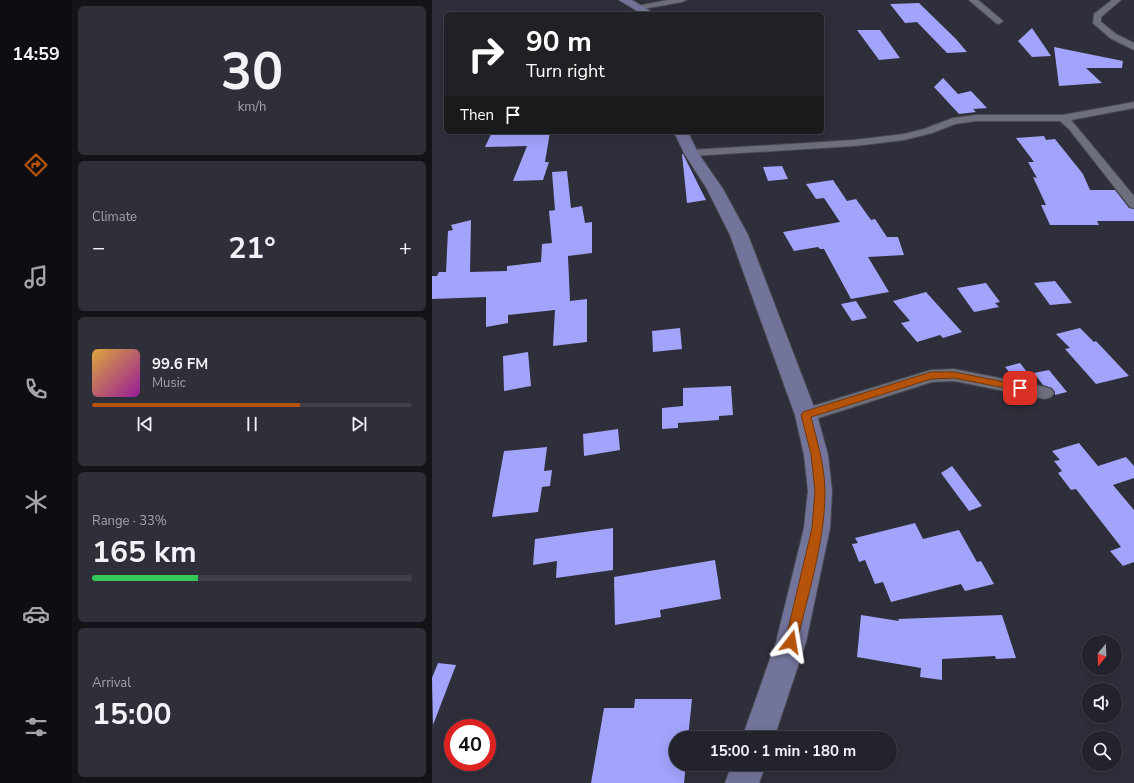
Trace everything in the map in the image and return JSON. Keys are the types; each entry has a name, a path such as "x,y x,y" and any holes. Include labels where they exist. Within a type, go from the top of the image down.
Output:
{"street":[{"path":"624,0 646,12"},
{"path":"637,8 682,0"},
{"path":"973,0 999,21"},
{"path":"1117,0 1097,16 1097,24 1113,36 1134,47"},
{"path":"690,153 854,143 904,137 928,131 952,121 976,118 1064,118 1134,105"},
{"path":"1064,118 1073,127 1134,204"},
{"path":"682,134 690,153 715,189 739,235 806,415 816,454 820,491 818,528 791,642 760,731"},
{"path":"806,415 931,376 954,375 1045,393"},
{"path":"742,783 746,771"}],"building":[{"path":"919,3 956,39 967,52 947,53 917,22 905,23 890,4"},
{"path":"1032,28 1051,56 1032,57 1018,41"},
{"path":"857,30 880,30 900,58 879,60"},
{"path":"1054,47 1123,61 1122,68 1086,68 1102,83 1059,86"},
{"path":"943,78 958,94 971,91 987,108 973,109 976,112 959,114 934,87"},
{"path":"491,134 550,134 545,162 549,162 543,180 513,181 527,146 485,147"},
{"path":"1044,136 1046,140 1055,139 1083,174 1090,190 1115,190 1129,208 1134,209 1134,221 1097,221 1099,225 1050,225 1041,205 1046,205 1033,177 1037,178 1028,162 1034,162 1016,138"},
{"path":"683,154 706,200 687,203"},
{"path":"782,166 788,179 768,181 763,167"},
{"path":"567,171 571,208 582,206 585,223 592,222 592,253 568,256 570,301 587,299 587,342 553,346 555,310 508,315 508,323 486,327 486,297 432,299 432,276 437,276 439,272 446,272 448,231 453,230 451,225 471,220 470,272 507,271 507,266 541,262 542,244 552,243 549,211 555,210 552,172"},
{"path":"833,180 847,201 856,199 871,220 875,219 887,237 898,237 904,255 868,257 889,292 851,299 824,249 820,249 818,247 794,251 783,232 840,222 824,198 816,199 806,184"},
{"path":"1055,281 1072,303 1050,305 1034,283"},
{"path":"986,283 1000,302 995,303 999,307 974,312 957,288"},
{"path":"926,292 962,332 943,338 940,335 917,342 901,323 910,321 893,301"},
{"path":"856,301 867,318 852,321 841,304"},
{"path":"680,328 682,349 653,352 652,331"},
{"path":"1080,328 1094,342 1096,341 1129,376 1096,384 1065,349 1070,348 1056,334"},
{"path":"528,352 531,386 504,391 503,356"},
{"path":"1020,363 1034,381 1015,379 1005,367"},
{"path":"1049,370 1067,392 1055,395 1052,388 1043,385 1034,373"},
{"path":"731,386 733,415 719,416 719,420 678,423 678,428 662,429 662,408 683,406 683,388"},
{"path":"618,429 620,450 584,456 583,434"},
{"path":"1079,443 1098,466 1126,457 1134,466 1134,478 1113,485 1134,510 1134,562 1123,566 1110,551 1121,547 1076,489 1071,490 1058,473 1062,471 1054,461 1060,460 1052,451"},
{"path":"547,447 544,471 552,470 550,486 542,487 538,512 492,517 504,451"},
{"path":"952,466 982,506 969,511 941,473"},
{"path":"915,523 923,539 959,530 977,562 981,561 994,584 965,591 961,584 891,602 883,582 875,584 865,560 859,562 852,544 858,543 855,538"},
{"path":"613,528 613,570 556,578 557,561 533,565 535,539"},
{"path":"715,560 721,599 660,610 661,617 615,625 614,577"},
{"path":"861,615 899,621 898,619 1002,615 1016,658 996,659 995,656 942,659 942,680 920,677 921,668 857,657"},
{"path":"438,663 456,665 433,725 432,678"},
{"path":"635,699 692,699 689,731 669,731 669,771 685,771 684,783 591,783 604,708 634,708"}],"route":[{"path":"791,642 818,528 820,491 816,454 806,415 931,376 954,375 1020,388"}]}
